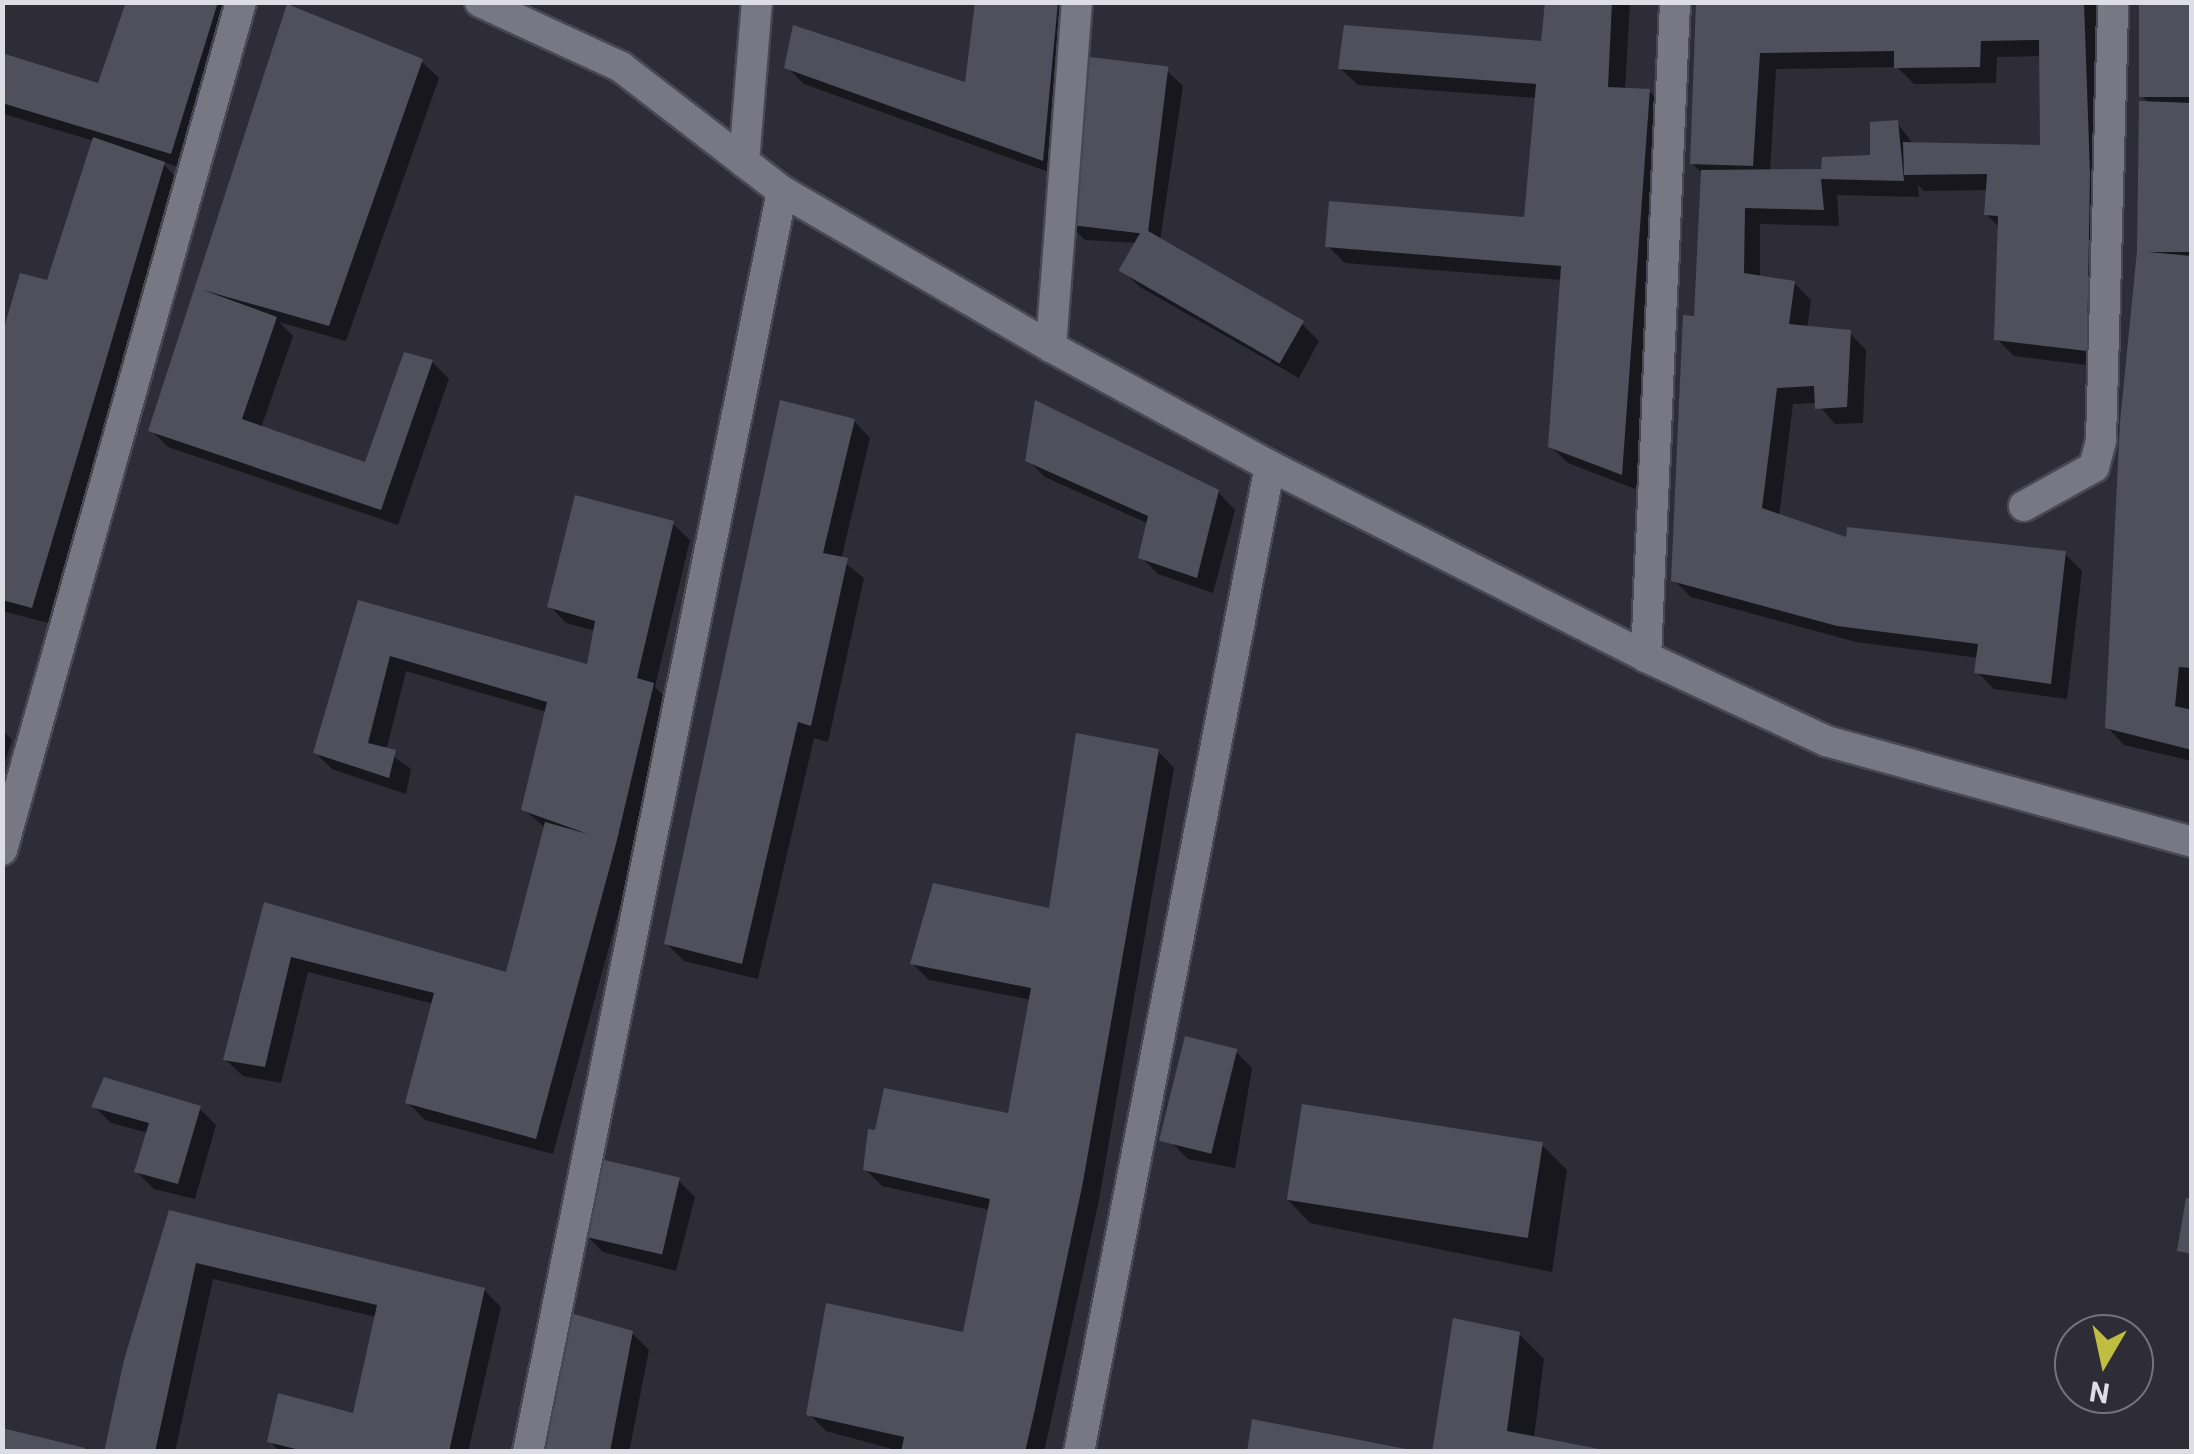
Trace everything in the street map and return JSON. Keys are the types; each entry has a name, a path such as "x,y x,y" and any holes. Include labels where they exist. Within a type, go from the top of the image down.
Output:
{"street":[{"path":"2,850 241,2"},
{"path":"480,2 621,67 782,191 1051,347 1270,466 1646,657 1826,741 2192,842"},
{"path":"744,162 757,2"},
{"path":"1051,347 1078,2"},
{"path":"1646,657 1675,2"},
{"path":"2024,506 2094,467 2102,440 2113,2"},
{"path":"528,1452 782,191"},
{"path":"1079,1452 1270,466"}],"building":[{"path":"126,2 218,2 171,154 2,103 2,53 98,83"},
{"path":"975,2 1058,2 1043,161 784,68 793,25 965,82"},
{"path":"1545,2 1612,2 1608,87 1650,89 1622,475 1548,447 1561,266 1325,247 1329,201 1524,217 1536,84 1338,69 1344,25 1541,41"},
{"path":"1696,2 2084,2 2090,174 2087,351 1994,340 1998,216 1984,215 1987,174 1904,175 1903,142 2040,145 2039,40 1981,41 1980,67 1894,68 1894,51 1760,53 1753,166 1690,164"},
{"path":"2139,2 2192,2 2192,97 2139,97"},
{"path":"287,4 423,59 329,326 203,290 277,317 242,419 365,462 404,352 433,360 381,510 148,431"},
{"path":"1082,56 1168,67 1148,234 1061,224"},
{"path":"2139,101 2192,103 2192,252 2148,252 2192,256 2192,668 2179,667 2175,706 2192,710 2192,750 2105,728 2120,422 2137,251"},
{"path":"1898,120 1904,181 1821,179 1824,210 1745,208 1744,273 1795,281 1789,324 1851,330 1847,407 1815,409 1814,386 1777,388 1762,508 1846,537 1847,527 2066,551 2051,684 1974,673 1978,644 1837,626 1671,581 1683,315 1694,316 1701,170 1821,169 1822,157 1870,155 1870,122"},
{"path":"93,137 165,162 32,608 2,600 2,335 20,273 47,280"},
{"path":"1143,228 1304,321 1280,363 1118,270"},
{"path":"780,400 855,419 823,553 848,558 811,726 798,722 742,964 664,944"},
{"path":"1035,400 1219,490 1197,578 1138,558 1148,516 1025,461"},
{"path":"575,495 674,521 637,678 654,683 616,844 536,1139 405,1103 434,993 291,957 265,1067 223,1060 264,902 506,972 545,822 588,834 521,810 547,702 390,656 368,743 396,750 389,778 313,753 358,600 587,664 595,621 547,607"},
{"path":"1076,733 1159,749 1083,1182 1025,1452 901,1452 904,1437 806,1415 826,1303 963,1332 990,1199 863,1170 868,1129 875,1130 884,1088 1008,1113 1031,988 910,964 933,883 1049,908"},
{"path":"1185,1036 1237,1049 1211,1154 1159,1141"},
{"path":"104,1077 201,1106 178,1184 134,1172 149,1123 91,1107"},
{"path":"1302,1104 1543,1142 1528,1238 1287,1200"},
{"path":"600,1159 680,1177 662,1254 582,1236"},
{"path":"2186,1198 2192,1199 2192,1254 2177,1251"},
{"path":"169,1210 485,1288 449,1452 308,1452 267,1442 278,1393 353,1413 377,1305 196,1263 155,1452 104,1452 124,1360"},
{"path":"560,1310 633,1331 610,1452 524,1452"},
{"path":"1453,1318 1520,1332 1507,1431 1614,1452 1432,1452"},
{"path":"1252,1419 1411,1450 1411,1452 1247,1452"},
{"path":"2,1428 85,1448 84,1452 2,1452"}]}
